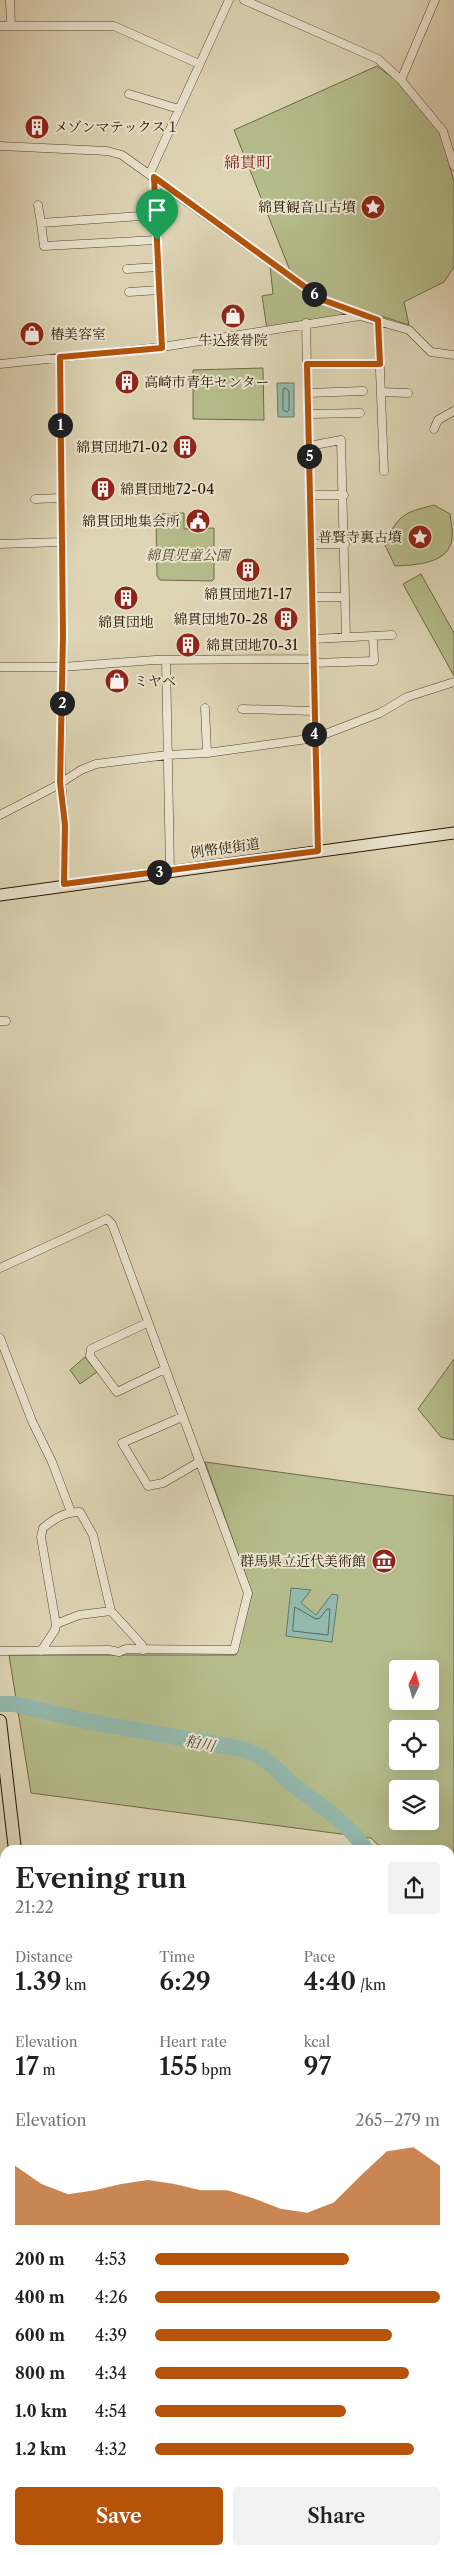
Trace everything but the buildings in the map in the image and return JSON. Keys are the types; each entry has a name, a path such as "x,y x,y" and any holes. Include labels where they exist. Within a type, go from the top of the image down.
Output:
{"main road":[{"name":"例幣使街道","path":"0,895 64,884 454,833"},
{"path":"0,1722 14,1845"}],"street":[{"path":"10,0 11,26"},
{"path":"162,348 152,175 178,109 229,0"},
{"path":"244,0 378,58 402,80 444,131 453,151 454,166"},
{"path":"402,80 435,0"},
{"path":"0,26 114,26 199,64"},
{"path":"130,94 178,109"},
{"path":"0,146 107,151 122,155 323,300 360,316 409,330 431,352 454,354"},
{"path":"38,205 44,246 157,240"},
{"path":"41,223 155,215"},
{"path":"127,268 158,267"},
{"path":"129,292 159,290"},
{"path":"0,364 162,348 306,323 360,316"},
{"path":"378,320 384,471"},
{"path":"306,323 313,711 318,851"},
{"path":"60,357 62,667 60,782 65,825 64,884"},
{"path":"307,364 380,364"},
{"path":"308,392 363,391"},
{"path":"381,392 408,392"},
{"path":"434,429 438,420 454,411"},
{"path":"308,414 360,413"},
{"path":"309,446 341,440 344,495 346,637"},
{"path":"310,495 344,495"},
{"path":"35,499 61,498"},
{"path":"0,544 61,542"},
{"path":"311,544 345,544"},
{"path":"312,597 345,597"},
{"path":"313,639 392,634"},
{"path":"0,667 62,667 166,660 374,661 373,636"},
{"path":"166,660 170,871"},
{"path":"0,815 81,770 96,764 167,755 207,753 315,738 380,713 407,697 454,682"},
{"path":"205,708 207,753"},
{"path":"242,709 313,711"},
{"path":"0,1268 106,1219 112,1224 248,1594 234,1650 0,1651"},
{"path":"147,1323 91,1348 90,1356 117,1392 165,1369"},
{"path":"0,1338 32,1421 52,1462 71,1512"},
{"path":"182,1417 122,1443 148,1486 163,1483 199,1462"},
{"path":"41,1651 55,1630 56,1624 41,1537 42,1528 56,1517 71,1512 80,1512 93,1535 112,1612 142,1645 142,1650"},
{"path":"56,1624 79,1616 112,1612"}],"green space":[{"path":"377,66 397,81 441,134 454,182 454,267 444,282 404,302 409,325 365,311 354,315 267,329 262,296 273,294 270,266 291,273 234,130"},
{"path":"263,368 264,420 193,419 193,370"},
{"path":"434,505 450,514 452,538 450,547 438,558 430,561 421,564 395,566 384,543 394,526 403,516 415,510"},
{"name":"綿貫児童公園","path":"184,513 184,529 214,528 214,579 212,581 160,580 157,576 156,514"},
{"path":"421,574 454,633 454,676 403,584"},
{"path":"85,1357 97,1372 80,1384 70,1370"},
{"path":"454,1359 454,1440 441,1437 418,1409"},
{"path":"205,1462 454,1496 454,1845 378,1845 371,1838 31,1793 9,1655 236,1655 252,1593"}],"water":[{"path":"277,383 294,383 294,417 278,417"},
{"path":"291,1588 311,1590 301,1603 316,1615 332,1594 338,1595 332,1642 286,1636"}],"waterway":[{"name":"粕川","path":"0,1704 14,1704 86,1721 243,1749 260,1756 334,1816 352,1832 363,1845"}],"place":[{"name":"メゾンマテックス１","path":"37,127"},
{"name":"綿貫観音山古墳","path":"373,207"},
{"name":"牛込接骨院","path":"233,316"},
{"name":"椿美容室","path":"32,334"},
{"name":"高崎市青年センター","path":"127,382"},
{"name":"綿貫団地71-02","path":"185,447"},
{"name":"綿貫団地72-04","path":"103,489"},
{"name":"綿貫団地集会所","path":"198,521"},
{"name":"普賢寺裏古墳","path":"420,537"},
{"name":"綿貫団地71-17","path":"248,570"},
{"name":"綿貫団地","path":"126,598"},
{"name":"綿貫団地70-28","path":"286,619"},
{"name":"綿貫団地70-31","path":"188,645"},
{"name":"ミヤベ","path":"117,681"},
{"name":"群馬県立近代美術館","path":"384,1561"}],"district":[{"name":"綿貫町","path":"248,162"}],"route":[{"path":"154,177 323,300 360,316 378,320 380,364 307,364 313,711 318,851 64,884 65,825 60,782 63,635 60,357 162,348 157,240 154,177"}]}
